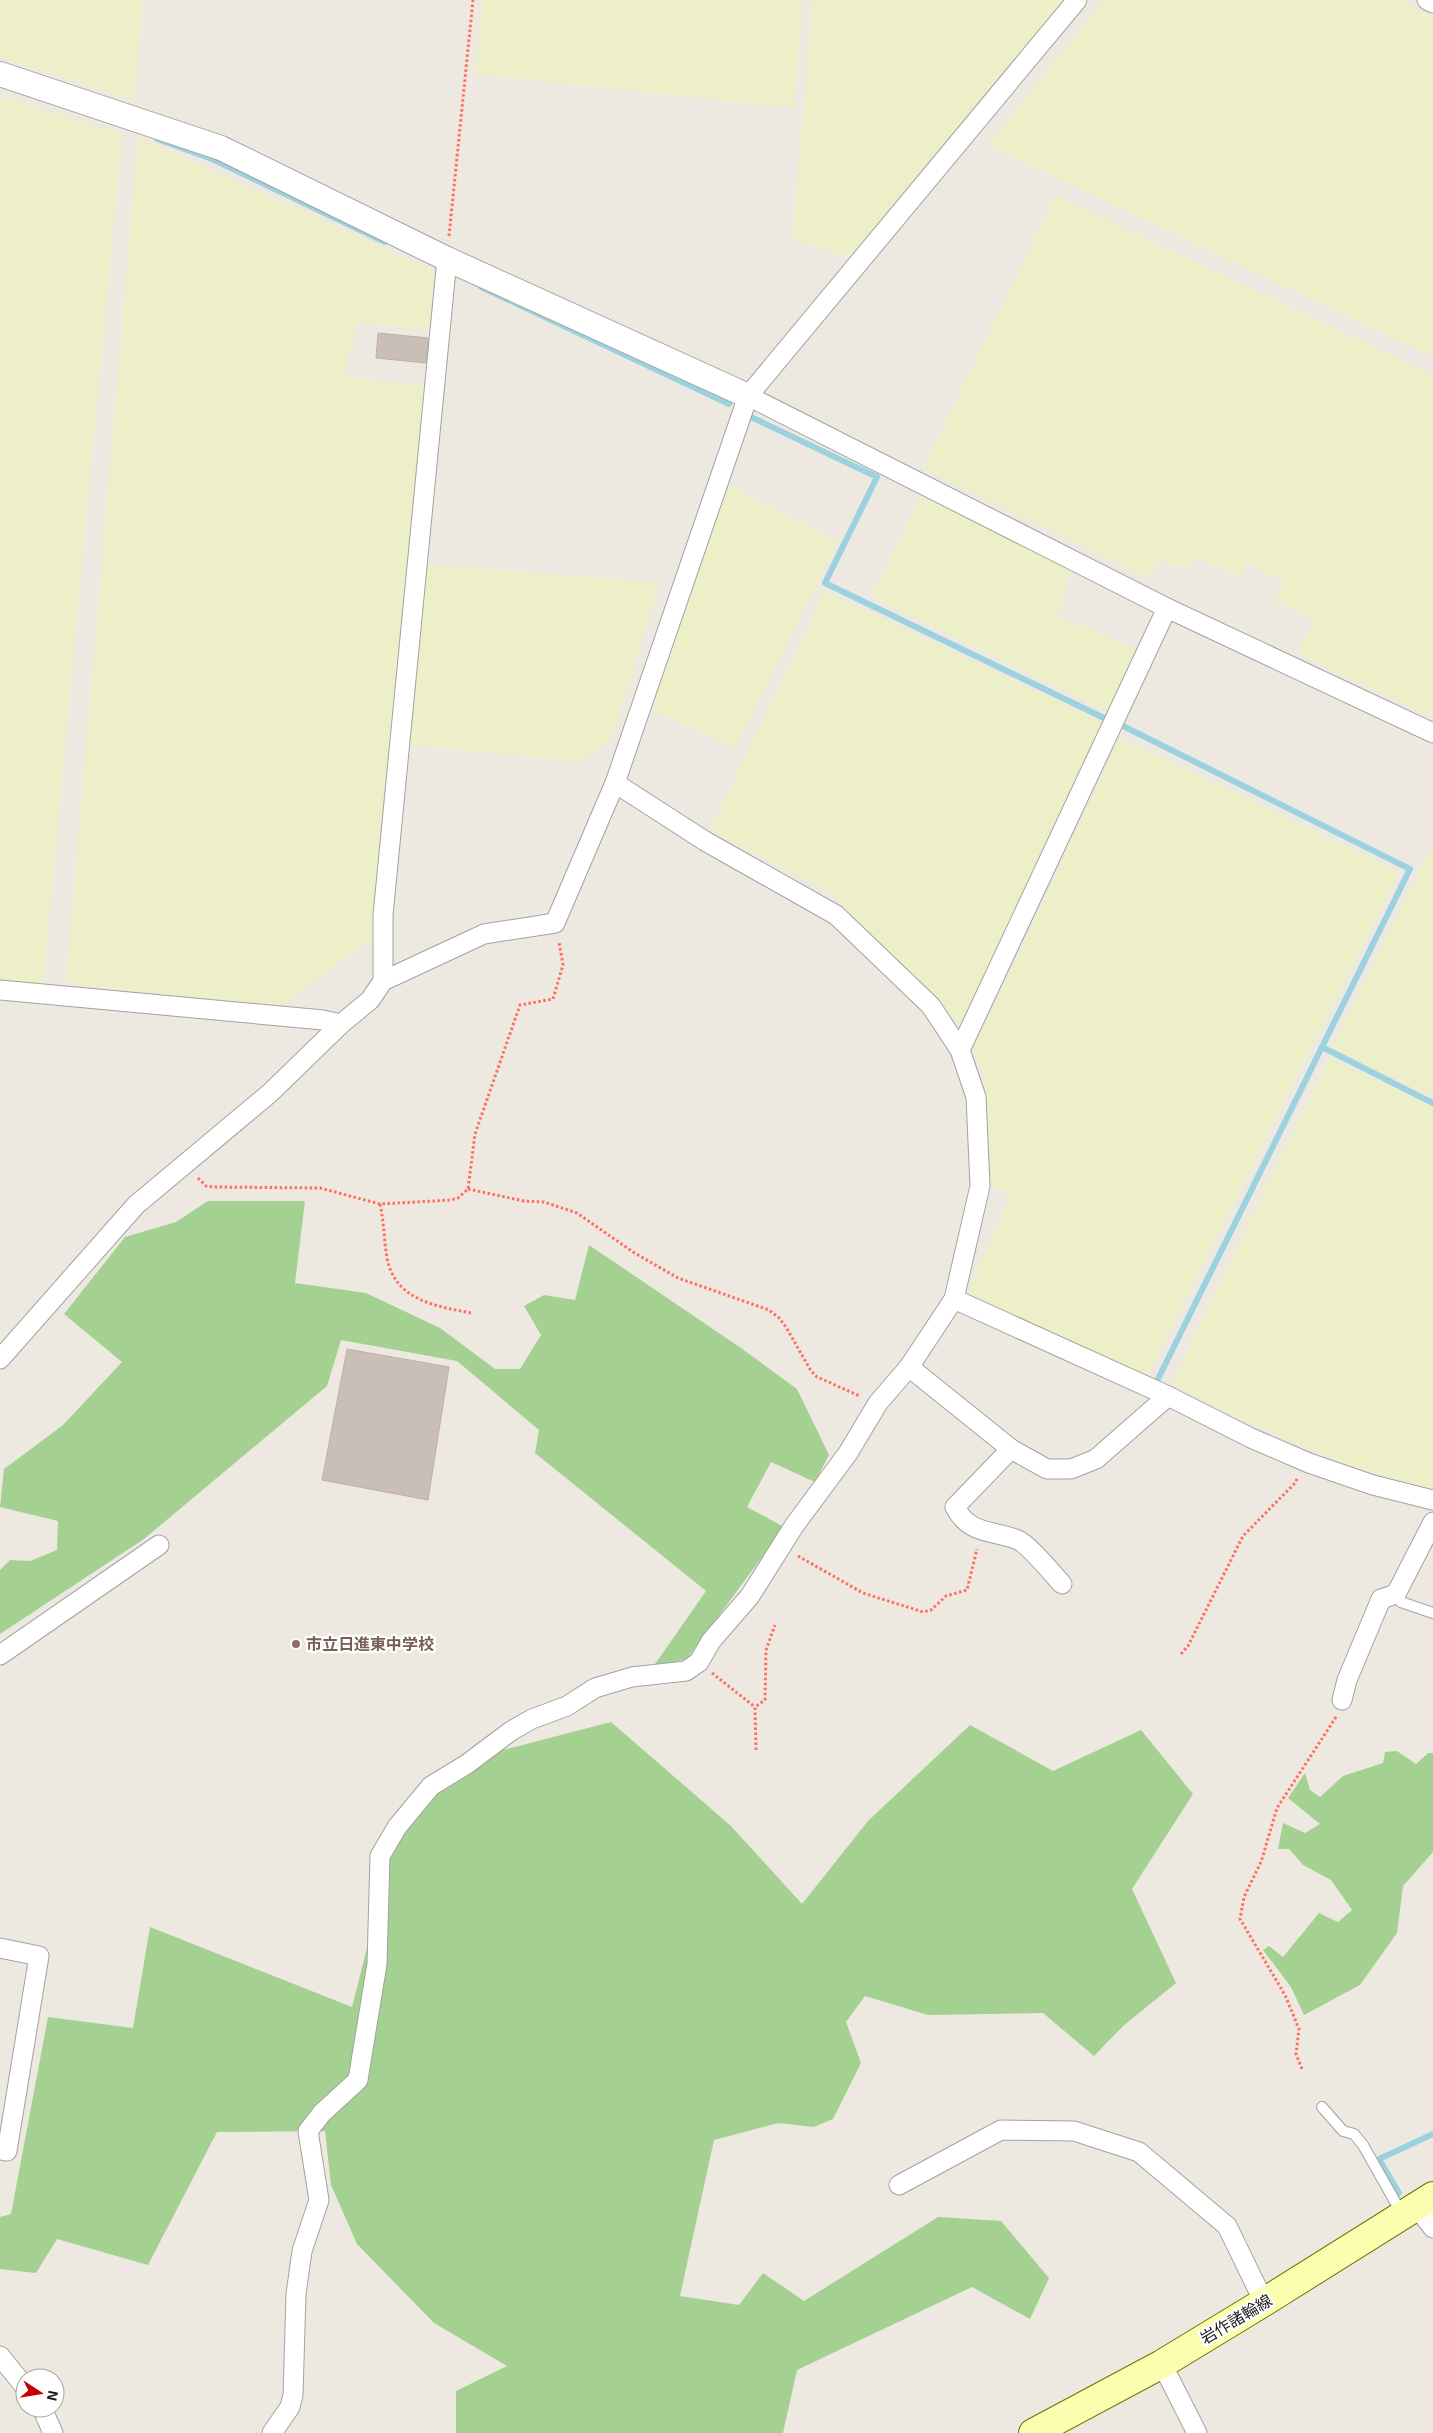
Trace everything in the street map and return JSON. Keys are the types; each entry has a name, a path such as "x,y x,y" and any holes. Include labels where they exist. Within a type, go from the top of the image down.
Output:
{"main road":[{"name":"岩作諸輪線","path":"1033,2433 1162,2364 1417,2205"}],"street":[{"path":"0,1360 136,1205 270,1092 341,1024 370,1000 383,981 484,934 555,923 615,783 748,396 1077,0"},
{"path":"1427,0 1433,3"},
{"path":"0,74 221,148 447,260 748,396 1167,608 1433,733"},
{"path":"383,981 383,915 447,260"},
{"path":"960,1050 1167,608"},
{"path":"272,2433 290,2407 293,2394 296,2294 302,2251 319,2200 308,2131 322,2113 358,2080 376,1964 380,1856 397,1827 431,1786 467,1764 511,1731 567,1706 595,1688 632,1677 686,1671 699,1662 711,1641 750,1596 780,1547 848,1453 878,1403 909,1367 954,1299 980,1186 976,1097 960,1050 931,1006 836,915 704,841 615,783"},
{"path":"0,990 323,1020 341,1024"},
{"path":"954,1299 1168,1396 1251,1438 1305,1461 1374,1485 1433,1500"},
{"path":"909,1367 1012,1450 1047,1469 1071,1470 1096,1459 1168,1396"},
{"path":"1012,1450 955,1507 961,1519 983,1531 1019,1540 1062,1584"},
{"path":"1342,1700 1347,1680 1381,1599 1396,1594 1433,1522"},
{"path":"0,1655 159,1545"},
{"path":"0,1948 39,1956 7,2151 0,2150"},
{"path":"899,2184 1001,2130 1074,2131 1139,2152 1227,2226 1264,2302"},
{"path":"1417,2205 1433,2228"},
{"path":"0,2356 15,2375"},
{"path":"1162,2364 1196,2433"},
{"path":"46,2418 53,2433"}],"lane":[{"path":"1396,1594 1401,1602 1433,1613"},
{"path":"1322,2107 1343,2131 1354,2134 1417,2205"}],"path":[{"path":"447,260 473,0"},
{"path":"186,1161 206,1186 233,1188 320,1188 380,1204 458,1198 468,1189 475,1134 520,1005 553,999 563,965 555,923"},
{"path":"468,1189 524,1201 544,1202 577,1214 633,1252 678,1278 769,1310 786,1327 811,1371 817,1377 878,1403"},
{"path":"380,1204 384,1221 388,1260 399,1285 406,1293 437,1306 471,1313"},
{"path":"1180,1654 1188,1646 1243,1536 1295,1483 1305,1461"},
{"path":"780,1547 863,1593 923,1612 931,1610 946,1596 967,1590 972,1564 983,1531"},
{"path":"755,1706 765,1700 766,1650 775,1625"},
{"path":"699,1662 755,1706"},
{"path":"1302,2068 1296,2054 1299,2028 1285,1995 1240,1919 1244,1897 1261,1862 1277,1808 1338,1715 1342,1700"},
{"path":"755,1706 756,1750"}],"green space":[{"path":"0,0 143,0 134,100 0,57"},
{"path":"483,0 803,0 794,108 476,74"},
{"path":"813,0 1070,0 855,259 792,239"},
{"path":"1104,0 1400,0 1433,17 1433,357 988,145"},
{"path":"0,96 122,134 43,985 0,981"},
{"path":"138,137 435,271 429,330 356,322 353,350 347,356 344,377 425,386 372,939 278,1007 66,983"},
{"path":"1056,196 1433,375 1433,718 1297,653 1315,619 1275,600 1284,582 1247,563 1240,577 1198,558 1186,569 1160,561 1146,577 923,468"},
{"path":"725,484 838,541 735,748 649,708"},
{"path":"922,493 1072,565 1057,619 1081,625 1140,651 1112,714 872,597"},
{"path":"424,564 660,583 611,740 579,761 407,745"},
{"path":"825,591 1104,723 963,1029 832,894 710,830"},
{"path":"1120,738 1399,872 1145,1381 965,1299 1011,1194 991,1186 985,1075 973,1051"},
{"path":"1433,842 1433,1096 1332,1048"},
{"path":"1329,1057 1433,1107 1433,1486 1429,1488 1344,1464 1256,1426 1171,1384"},
{"path":"208,1201 305,1201 295,1283 366,1293 440,1328 495,1369 520,1369 541,1335 524,1306 544,1295 575,1300 589,1245 741,1348 797,1389 829,1455 815,1482 771,1462 747,1507 784,1527 687,1659 653,1667 706,1591 535,1453 539,1430 457,1361 341,1340 327,1386 144,1539 0,1634 0,1570 10,1560 30,1561 57,1550 58,1521 0,1507 4,1469 63,1425 122,1362 64,1314 125,1237 176,1222"},
{"path":"611,1722 731,1826 802,1904 868,1821 970,1725 1053,1771 1141,1730 1193,1794 1132,1889 1176,1983 1123,2026 1094,2056 1043,2013 928,2015 865,1996 846,2022 861,2063 833,2119 814,2127 778,2123 714,2140 680,2296 739,2305 763,2273 804,2301 938,2217 1001,2221 1049,2278 1030,2319 972,2287 797,2370 783,2433 456,2433 456,2391 507,2366 434,2323 357,2244 331,2185 325,2131 217,2132 148,2265 57,2239 36,2273 0,2269 0,2217 11,2214 48,2017 133,2028 150,1927 352,2007 391,1853 434,1795 488,1754"},
{"path":"1397,1751 1416,1764 1428,1753 1433,1753 1433,1852 1403,1886 1397,1933 1360,1985 1304,2015 1291,1987 1263,1950 1269,1946 1283,1957 1319,1913 1338,1922 1352,1910 1331,1880 1303,1865 1289,1849 1278,1849 1283,1823 1305,1833 1320,1824 1288,1798 1305,1773 1310,1790 1320,1797 1343,1776 1383,1763 1385,1752"}],"building":[{"path":"378,333 428,338 426,363 376,358"},
{"path":"347,1349 449,1367 428,1500 322,1480"}],"waterway":[{"path":"157,139 212,159 385,242"},
{"path":"481,287 729,404"},
{"path":"751,417 877,477 825,583 1104,718"},
{"path":"1125,727 1410,869 1154,1387"},
{"path":"1322,1047 1433,1103"},
{"path":"1399,2193 1379,2159 1433,2134"}],"place":[{"name":"市立日進東中学校","path":"296,1644"}]}
